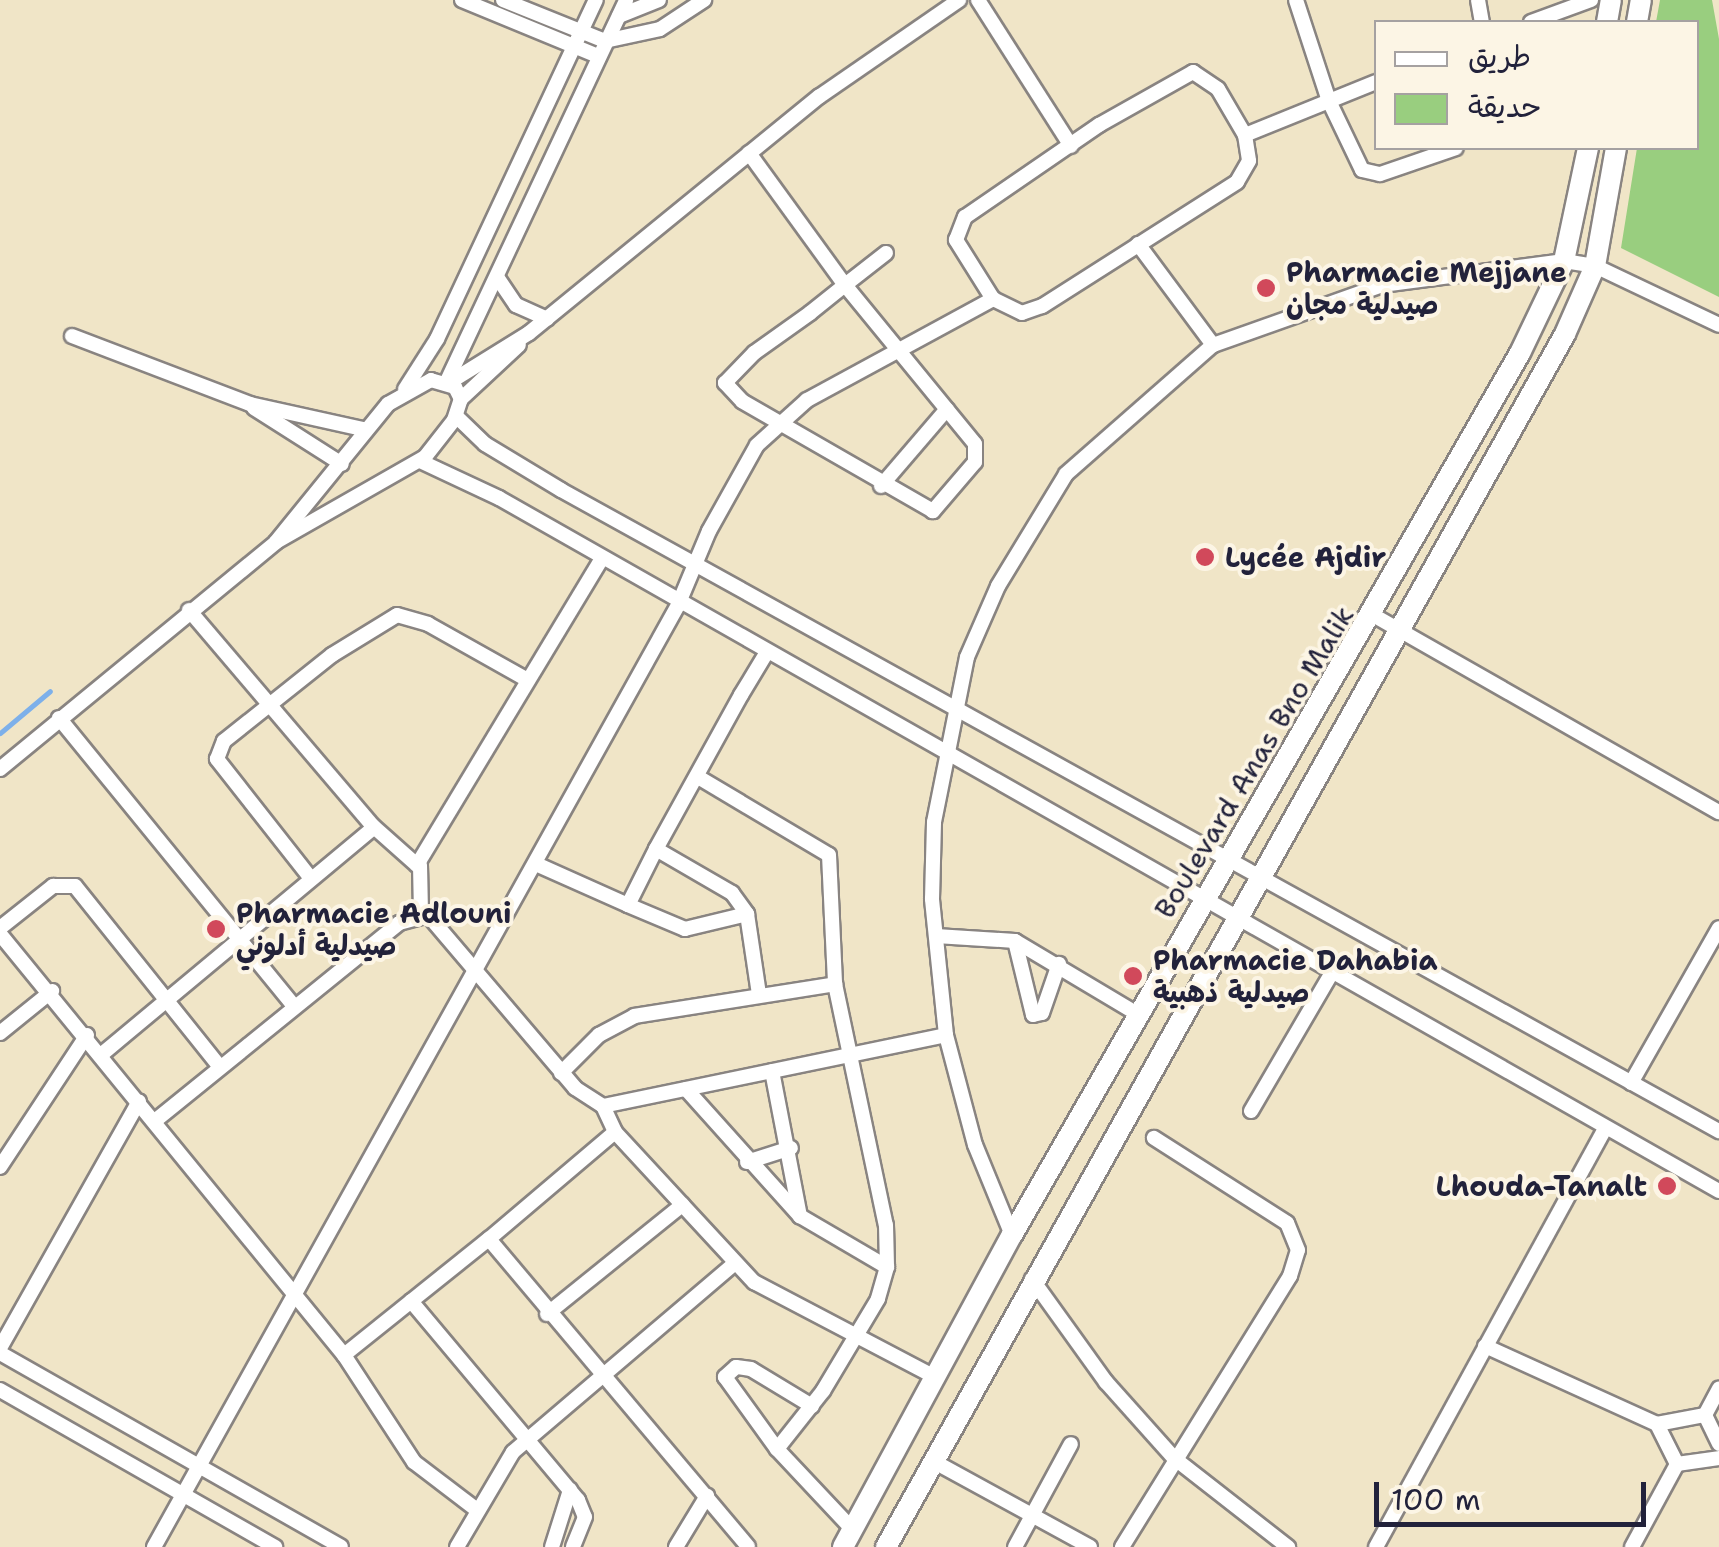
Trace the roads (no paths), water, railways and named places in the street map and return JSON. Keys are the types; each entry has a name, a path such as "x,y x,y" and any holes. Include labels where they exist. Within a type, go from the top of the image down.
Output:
{"street":[{"path":"462,0 578,39"},
{"path":"503,0 601,49 660,28 704,0"},
{"path":"276,542 342,466 363,429 397,398 437,340 596,0"},
{"path":"448,382 626,0"},
{"path":"618,16 659,0"},
{"path":"0,770 276,542 362,489 397,478 420,461 456,416 460,399 529,333 749,153 959,0"},
{"path":"978,0 1071,146"},
{"path":"1296,0 1329,101 1367,173 1449,150"},
{"path":"1537,20 1592,0"},
{"path":"1193,72 1218,89 1245,135 1249,162 1237,182 1031,311 1012,312 993,299 956,240 958,224 1071,146 1193,72"},
{"path":"1245,135 1374,83"},
{"name":"Boulevard Anas Bno Malik","path":"848,1538 1012,1235 1373,615 1520,353 1564,260 1588,150"},
{"name":"Boulevard Anas Bno Malik","path":"886,1547 1236,912 1565,334 1595,266 1616,150"},
{"path":"749,153 846,286 947,409 976,453 945,502 929,510 881,486 742,402 727,389 727,378 846,286 886,253"},
{"path":"1138,244 1214,346"},
{"path":"1012,1235 974,1145 946,1035 932,857 953,706 998,586 1066,474 1214,346 1382,285 1564,260 1595,266 1719,325"},
{"path":"498,276 516,305 547,318"},
{"path":"154,1547 678,605 736,478 778,421 993,299"},
{"path":"397,398 431,380 448,382 529,333"},
{"path":"72,336 250,404 363,429"},
{"path":"448,382 460,399"},
{"path":"250,404 342,466 362,489"},
{"path":"881,486 947,409"},
{"path":"456,416 502,454 696,565 1719,1131"},
{"path":"420,461 602,558 678,605 1236,912 1332,974 1719,1191"},
{"path":"421,914 420,865 526,679 602,558"},
{"path":"189,610 374,827 407,861 420,865"},
{"path":"309,876 215,752 270,703 397,615 428,624 526,679"},
{"path":"1373,615 1719,812"},
{"path":"628,904 767,652"},
{"path":"59,718 294,1006"},
{"path":"698,777 829,854 835,984 886,1225 887,1266 858,1332 812,1406 778,1449"},
{"path":"102,1054 238,934 374,827"},
{"path":"656,849 725,888 747,914 759,994"},
{"path":"536,864 685,929 747,914"},
{"path":"220,1067 70,884 53,886 0,931 344,1355 414,1462 476,1510"},
{"path":"421,914 442,926 561,1073 603,1106 615,1132 754,1282 858,1332 934,1376"},
{"path":"156,1120 399,923 421,914"},
{"path":"1631,1083 1719,928"},
{"path":"936,936 1015,942 1059,964 1139,1015"},
{"path":"1015,942 1032,1015 1042,1013 1059,964"},
{"path":"1251,1111 1332,974"},
{"path":"561,1073 599,1035 634,1016 835,984"},
{"path":"0,1033 52,992"},
{"path":"0,1167 87,1035"},
{"path":"603,1106 946,1035"},
{"path":"772,1071 791,1148 800,1216"},
{"path":"686,1089 746,1162 800,1216 887,1266"},
{"path":"139,1101 0,1351 200,1470 342,1547"},
{"path":"1376,1547 1605,1128"},
{"path":"344,1355 615,1132"},
{"path":"1122,1547 1290,1276 1298,1240 1287,1223 1154,1138"},
{"path":"746,1162 791,1148"},
{"path":"547,1314 682,1204"},
{"path":"489,1238 598,1376 748,1547"},
{"path":"457,1547 476,1510 527,1439 735,1264"},
{"path":"1032,1278 1106,1382 1174,1458 1288,1547"},
{"path":"412,1301 570,1490 586,1517 573,1547"},
{"path":"1485,1346 1657,1424 1705,1415"},
{"path":"812,1406 751,1369 727,1372 726,1382 848,1538"},
{"path":"0,1390 274,1547"},
{"path":"1705,1415 1719,1390"},
{"path":"1705,1415 1719,1444"},
{"path":"1657,1424 1677,1464"},
{"path":"1015,1547 1070,1444"},
{"path":"1677,1464 1719,1458"},
{"path":"933,1460 1090,1547"},
{"path":"1632,1547 1677,1464"},
{"path":"552,1547 570,1490"},
{"path":"676,1547 707,1496"}],"waterway":[{"path":"0,733 50,691"}],"place":[{"name":"Pharmacie Mejjane صيدلية مجان","path":"1266,288"},
{"name":"Lycée Ajdir","path":"1205,557"},
{"name":"Pharmacie Adlouni صيدلية أدلوني","path":"216,929"},
{"name":"Pharmacie Dahabia صيدلية ذهبية","path":"1133,976"},
{"name":"Lhouda-Tanalt","path":"1667,1186"}]}
